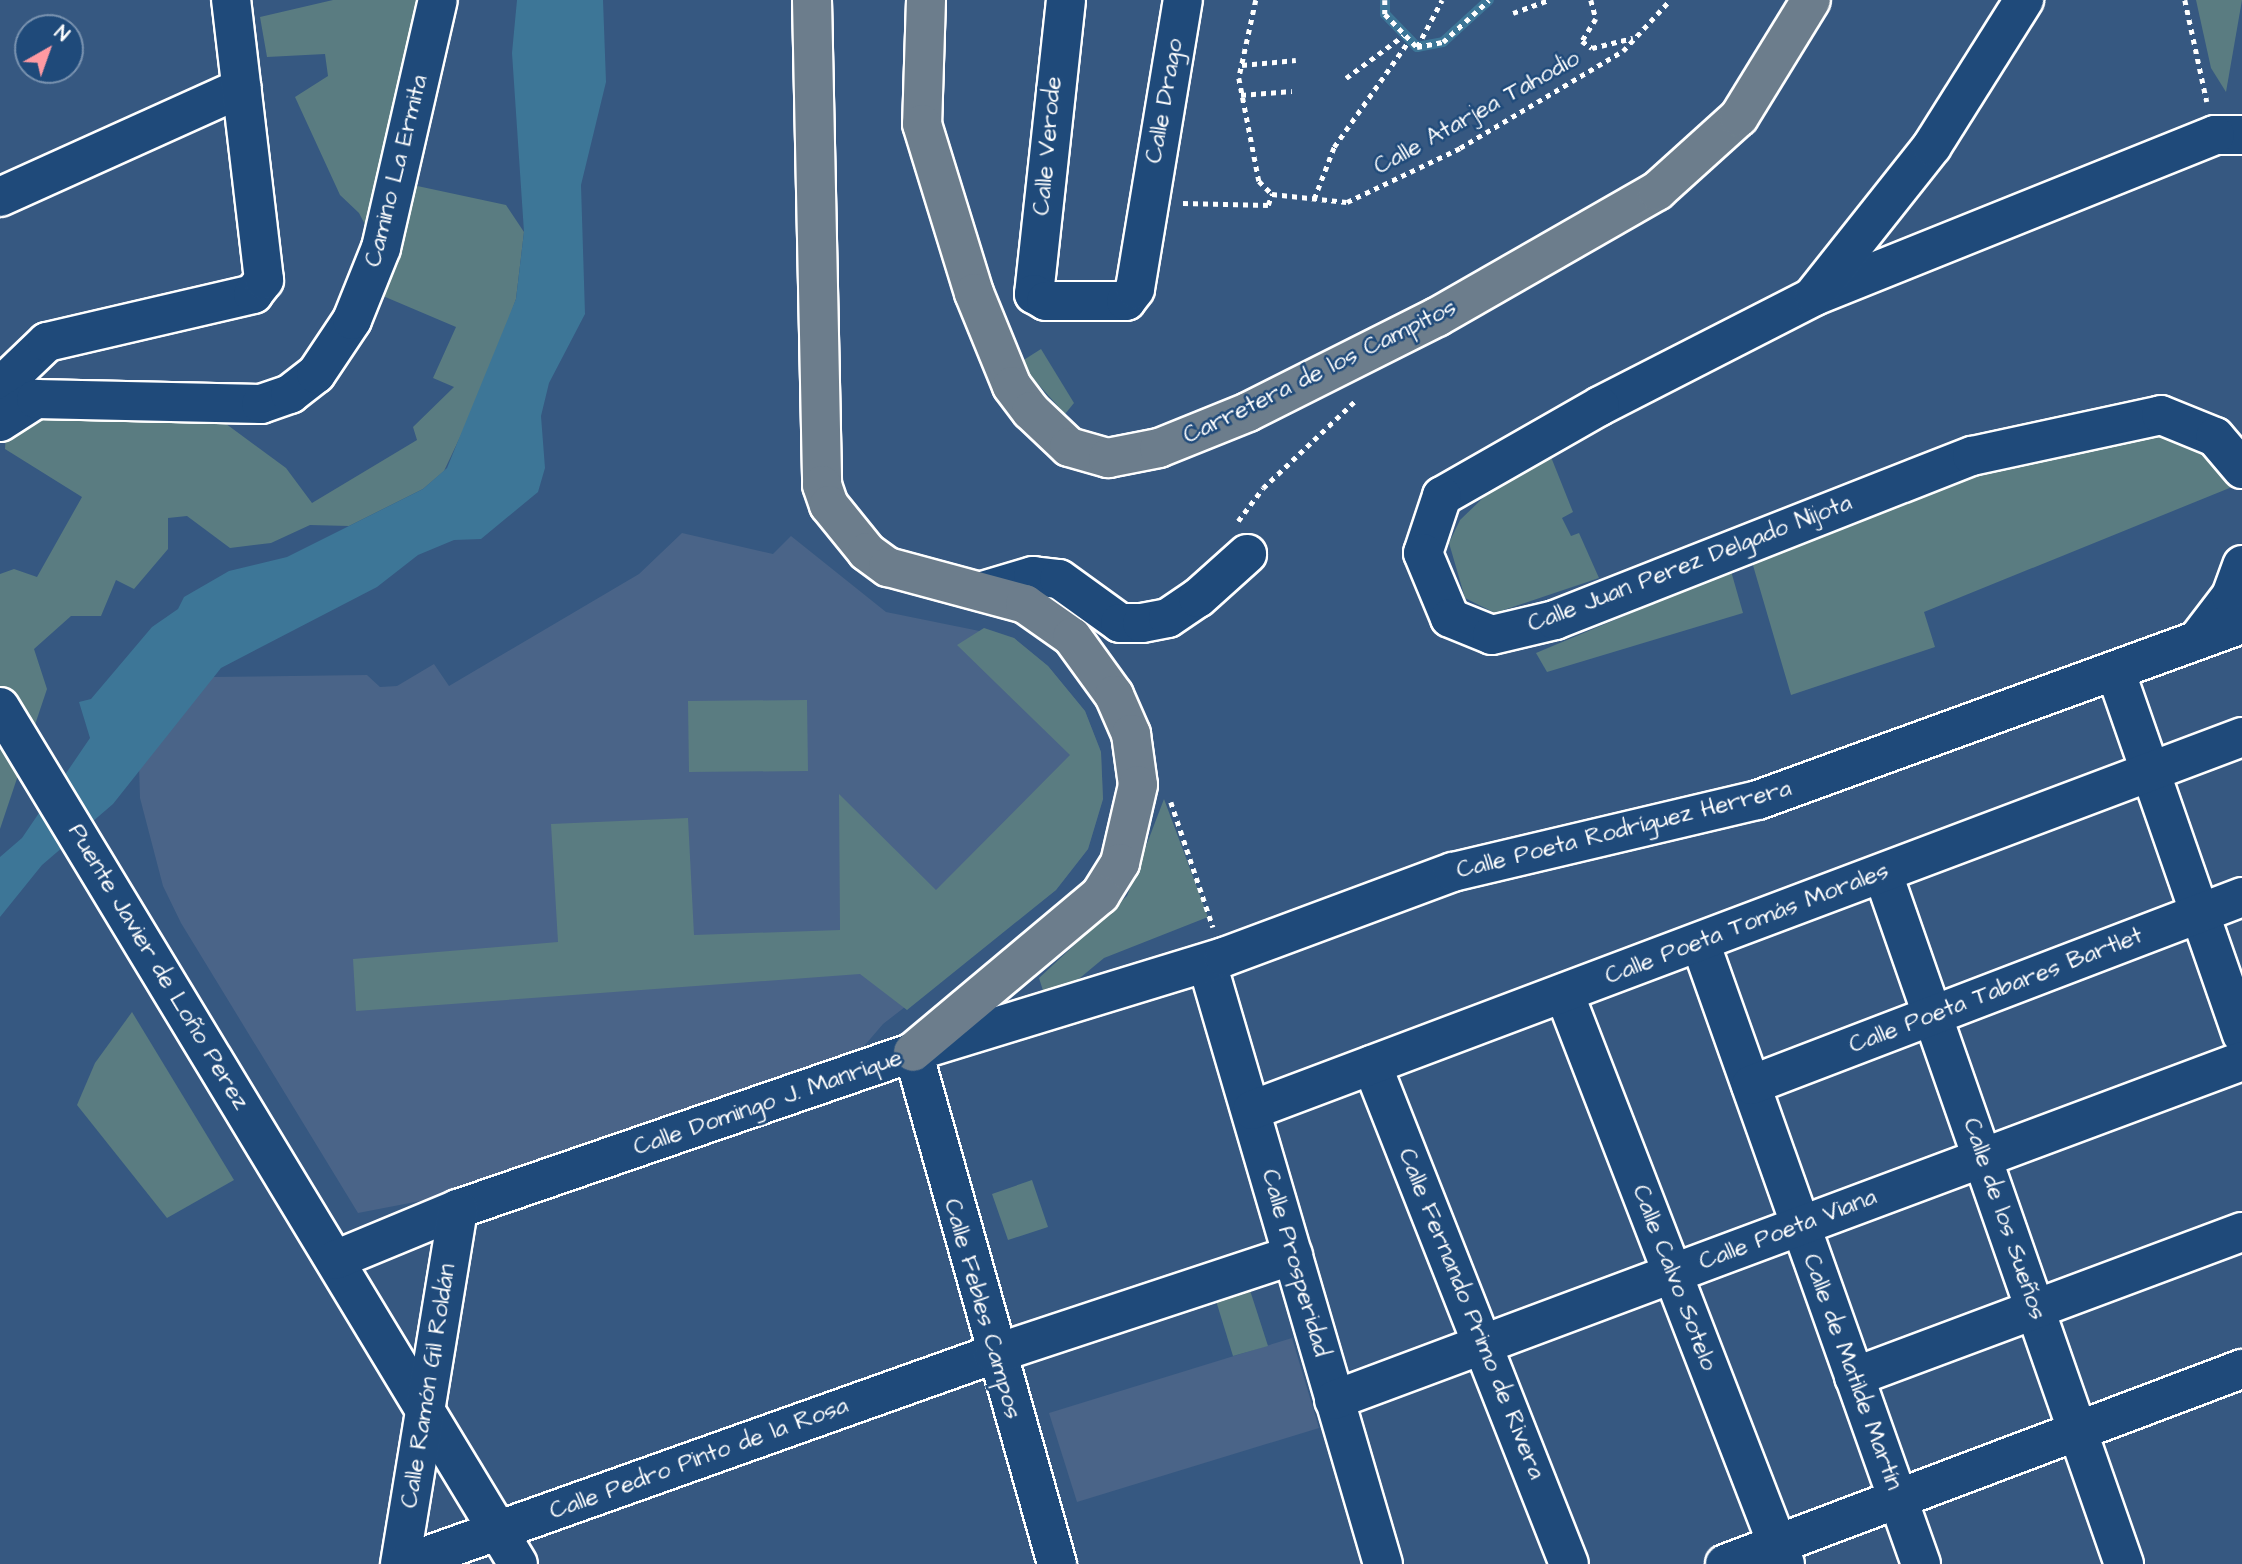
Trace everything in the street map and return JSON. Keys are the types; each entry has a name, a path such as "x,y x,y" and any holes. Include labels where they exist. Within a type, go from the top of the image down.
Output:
{"main road":[{"path":"812,0 822,485 848,533 888,567 986,590 1050,620 1102,674 1135,752 1134,820 1100,895 913,1052"},
{"name":"Carretera de los Campitos","path":"926,0 922,124 974,293 1012,386 1031,411 1069,447 1108,458 1159,448 1248,412 1437,317 1657,191 1739,117 1811,0"}],"street":[{"path":"0,387 47,342 253,294 264,280 231,0"},
{"name":"Camino La Ermita","path":"0,422 36,399 261,404 290,394 316,374 352,320 381,248 438,0"},
{"name":"Calle Verode","path":"1034,293 1066,0"},
{"name":"Calle Drago","path":"1034,293 1046,300 1126,301 1135,289 1147,202 1183,0"},
{"name":"Calle Juan Perez Delgado Nijota","path":"1813,297 1931,146 2024,0"},
{"path":"0,197 241,88"},
{"name":"Calle Juan Perez Delgado Nijota","path":"2228,135 1813,297 1600,405 1442,496 1423,553 1450,618 1493,635 1555,620 1972,456 2161,415 2215,437 2242,469"},
{"path":"986,590 1033,576 1059,579 1120,623 1142,623 1168,618 1199,598 1247,554"},
{"path":"2198,639 2231,596 2242,565"},
{"name":"Calle Poeta Rodríguez Herrera","path":"1215,960 1453,872 1758,800 2116,673 2242,624"},
{"path":"2116,673 2242,1035"},
{"name":"Puente Javier de Loño Perez","path":"0,707 519,1564"},
{"name":"Calle Poeta Tomás Morales","path":"1252,1110 2242,737"},
{"name":"Calle de los Sueños","path":"1883,874 2124,1564"},
{"name":"Calle Poeta Tabares Bartlet","path":"1751,1085 2242,897"},
{"name":"Calle de Matilde Martín","path":"1700,942 1920,1564"},
{"name":"Calle Domingo J. Manrique","path":"335,1260 458,1209 913,1052 1215,960"},
{"name":"Calle Prosperidad","path":"1215,960 1252,1110 1383,1564"},
{"name":"Calle Calvo Sotelo","path":"1564,993 1781,1554"},
{"name":"Calle Febles Campos","path":"913,1052 994,1354 1057,1564"},
{"name":"Calle Poeta Viana","path":"1334,1400 2242,1061"},
{"name":"Calle Fernando Primo de Rivera","path":"1372,1065 1569,1564"},
{"name":"Calle Ramón Gil Roldán","path":"402,1564 423,1406 458,1209"},
{"path":"1854,1377 2242,1232"},
{"name":"Calle Pedro Pinto de la Rosa","path":"402,1564 994,1354 1293,1255"},
{"path":"1725,1564 1781,1554 1898,1500 2242,1369"}],"path":[{"path":"1147,202 1268,205 1272,194 1259,181 1241,95 1242,65 1256,0"},
{"path":"1385,0 1385,14 1408,42 1417,47 1443,41 1489,0"},
{"path":"1417,47 1442,0"},
{"path":"1513,13 1548,0"},
{"path":"1591,0 1596,19 1583,41 1592,48 1619,37 1634,38"},
{"name":"Calle Atarjea Tahodio","path":"1272,194 1347,202 1460,148 1634,38 1670,0"},
{"path":"2185,0 2228,135"},
{"path":"1346,78 1403,36"},
{"path":"1314,199 1334,148 1408,42"},
{"path":"1242,65 1296,61"},
{"path":"1241,95 1292,91"},
{"path":"1170,800 1215,960"}],"shaded area":[{"path":"517,0 603,0 606,82 581,185 585,314 549,383 541,416 545,468 538,492 481,539 454,540 418,555 377,587 221,668 113,804 42,865 0,917 0,857 22,838 90,738 79,702 91,699 152,627 178,609 184,597 229,571 287,557 423,489 447,468 516,299 524,232 512,53"},
{"path":"682,533 773,554 791,536 886,612 1014,638 1048,666 1085,711 1101,752 1103,799 1088,849 1056,890 883,1024 859,1052 441,1197 358,1213 181,923 163,886 140,798 139,765 212,677 367,675 380,687 397,686 434,664 449,686 639,574"},
{"path":"1292,1338 1319,1428 1077,1502 1049,1413"}],"green space":[{"path":"333,0 422,0 408,184 506,205 524,232 516,299 487,380 444,471 423,489 349,526 310,525 271,543 230,548 187,516 168,518 168,549 134,589 116,580 101,616 71,616 34,649 47,689 0,829 0,574 14,569 37,577 82,497 5,449 6,430 34,407 214,415 286,468 312,503 417,440 413,427 454,387 433,378 456,327 383,296 387,267 359,213 340,195 295,97 328,76 325,54 267,57 260,17"},
{"path":"2196,0 2242,0 2226,92 2211,68"},
{"path":"1041,349 1074,403 1065,414 1019,363"},
{"path":"2167,434 2223,459 2232,487 1924,612 1935,647 1791,695 1752,562 1940,485 2115,440"},
{"path":"1551,457 1573,512 1562,518 1571,536 1579,533 1599,578 1495,613 1465,598 1449,543 1460,520 1486,495"},
{"path":"1731,571 1743,613 1547,672 1536,653"},
{"path":"984,628 1014,638 1048,666 1085,711 1101,752 1103,799 1088,849 1056,890 907,1010 860,974 356,1011 353,959 558,942 551,824 688,818 694,935 840,930 839,794 936,890 1070,755 957,645"},
{"path":"807,700 808,771 689,772 688,701"},
{"path":"1164,799 1208,917 1104,958 1069,987 1045,997 1039,978 1127,896"},
{"path":"132,1012 234,1180 167,1218 77,1105 95,1063"},
{"path":"1032,1180 1048,1227 1008,1240 992,1194"},
{"path":"1247,1281 1268,1346 1233,1356 1213,1291"}],"waterway":[{"path":"1385,0 1385,14 1417,47 1443,42 1489,0"}]}
